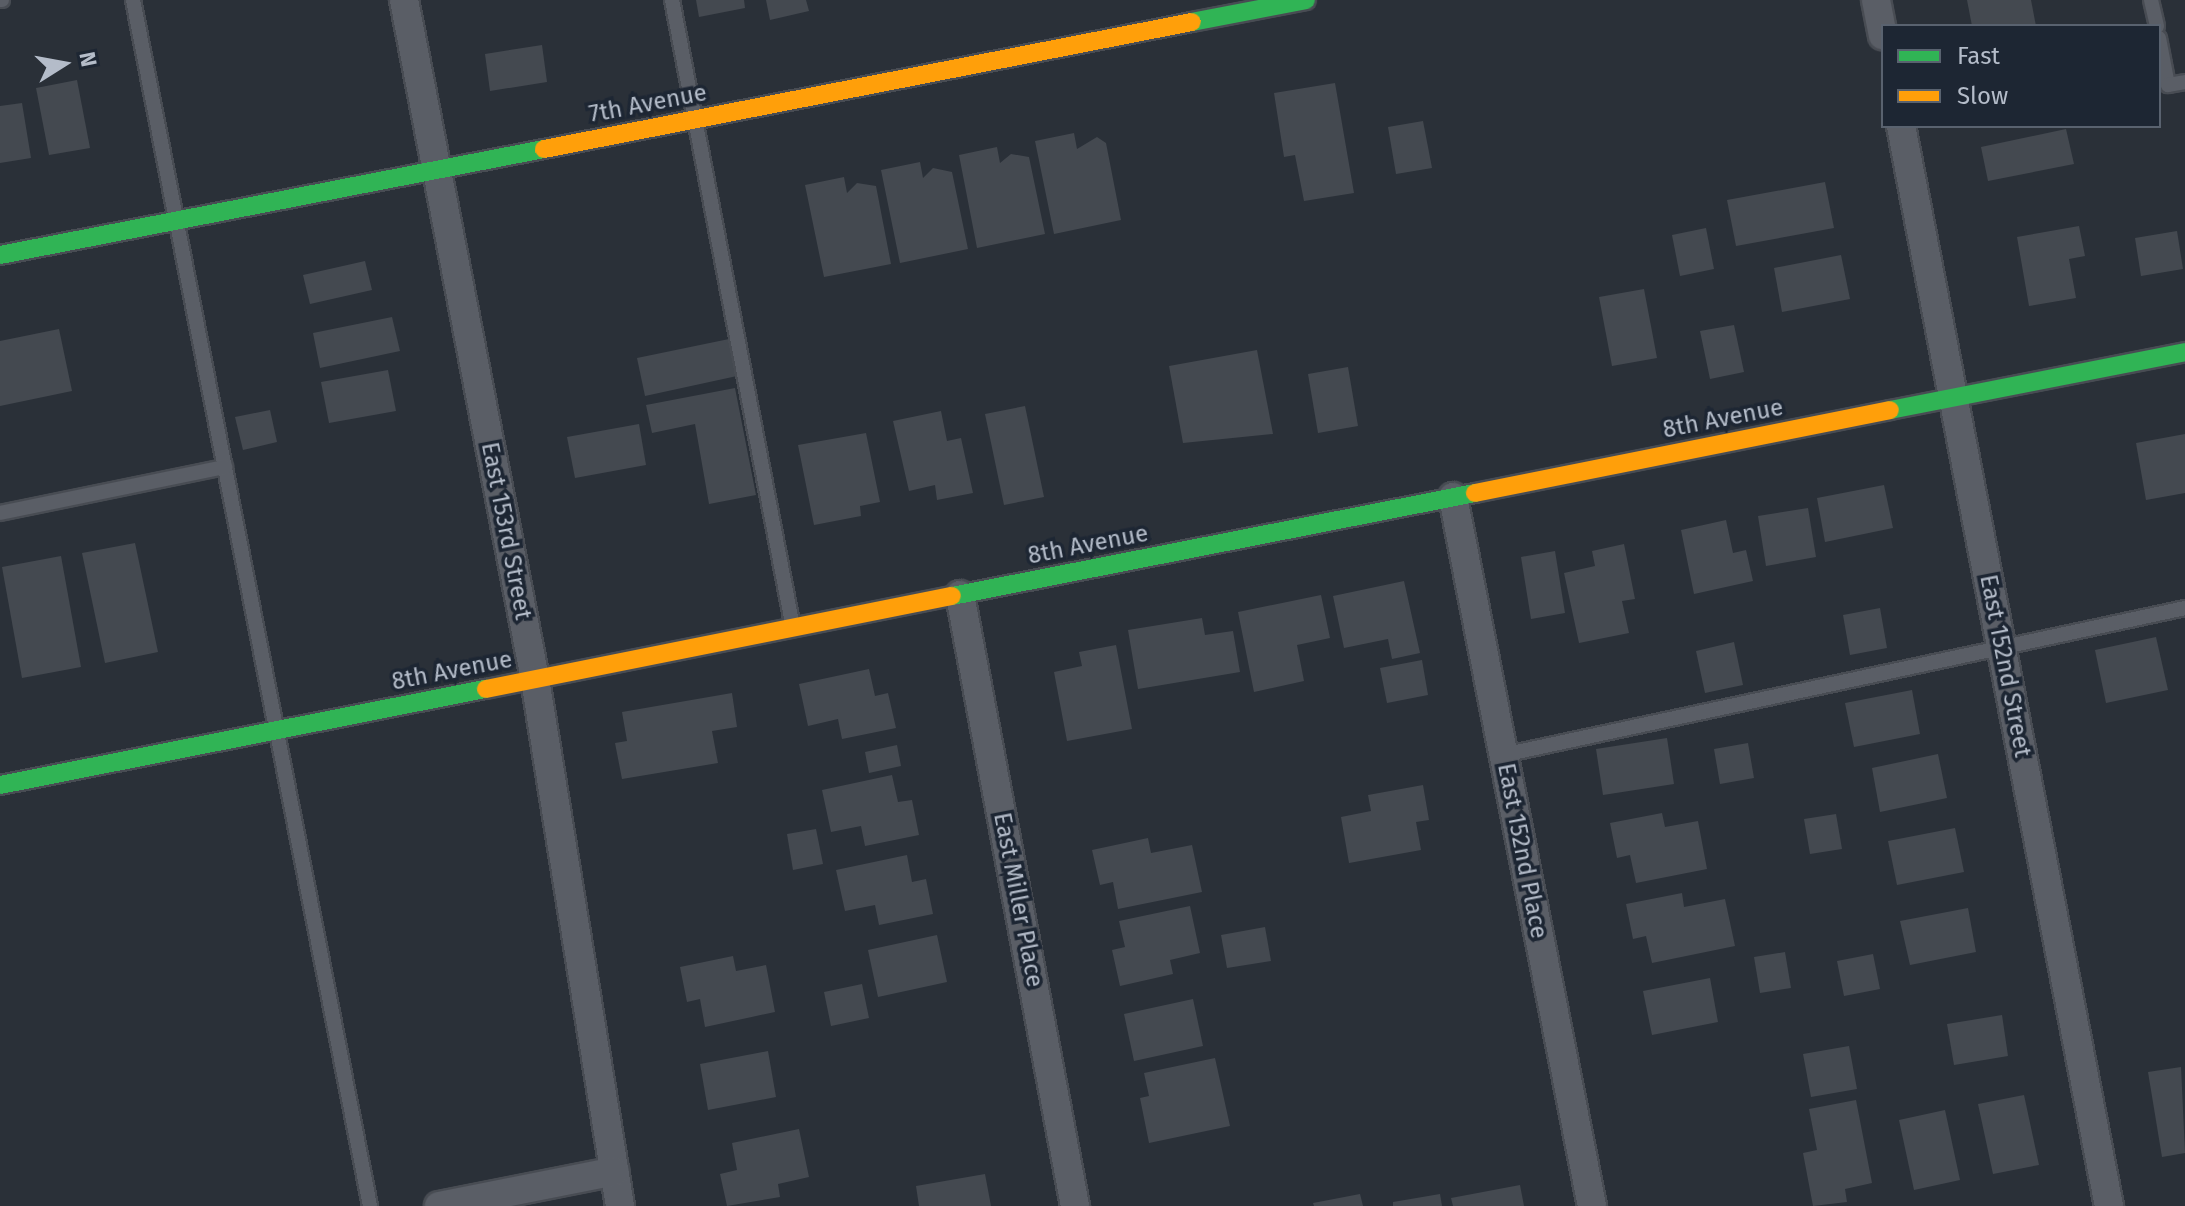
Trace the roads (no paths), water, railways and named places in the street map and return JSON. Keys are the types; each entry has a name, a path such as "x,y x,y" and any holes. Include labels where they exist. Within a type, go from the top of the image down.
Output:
{"street":[{"name":"East 153rd Street","path":"404,0 535,679 620,1206"},
{"name":"7th Avenue","path":"0,255 1306,0"},
{"path":"1876,0 1881,25"},
{"name":"East 152nd Street","path":"1901,128 2109,1206"},
{"name":"8th Avenue","path":"0,785 2185,352"},
{"name":"East 152nd Place","path":"1453,497 1592,1206"},
{"name":"East Miller Place","path":"960,595 1075,1206"},
{"path":"439,1206 615,1171"}],"lane":[{"path":"133,0 370,1206"},
{"path":"672,0 793,628"},
{"path":"2151,0 2157,24"},
{"path":"2161,48 2168,85 2185,82"},
{"path":"0,513 225,467"},
{"path":"1503,755 2185,608"}]}
